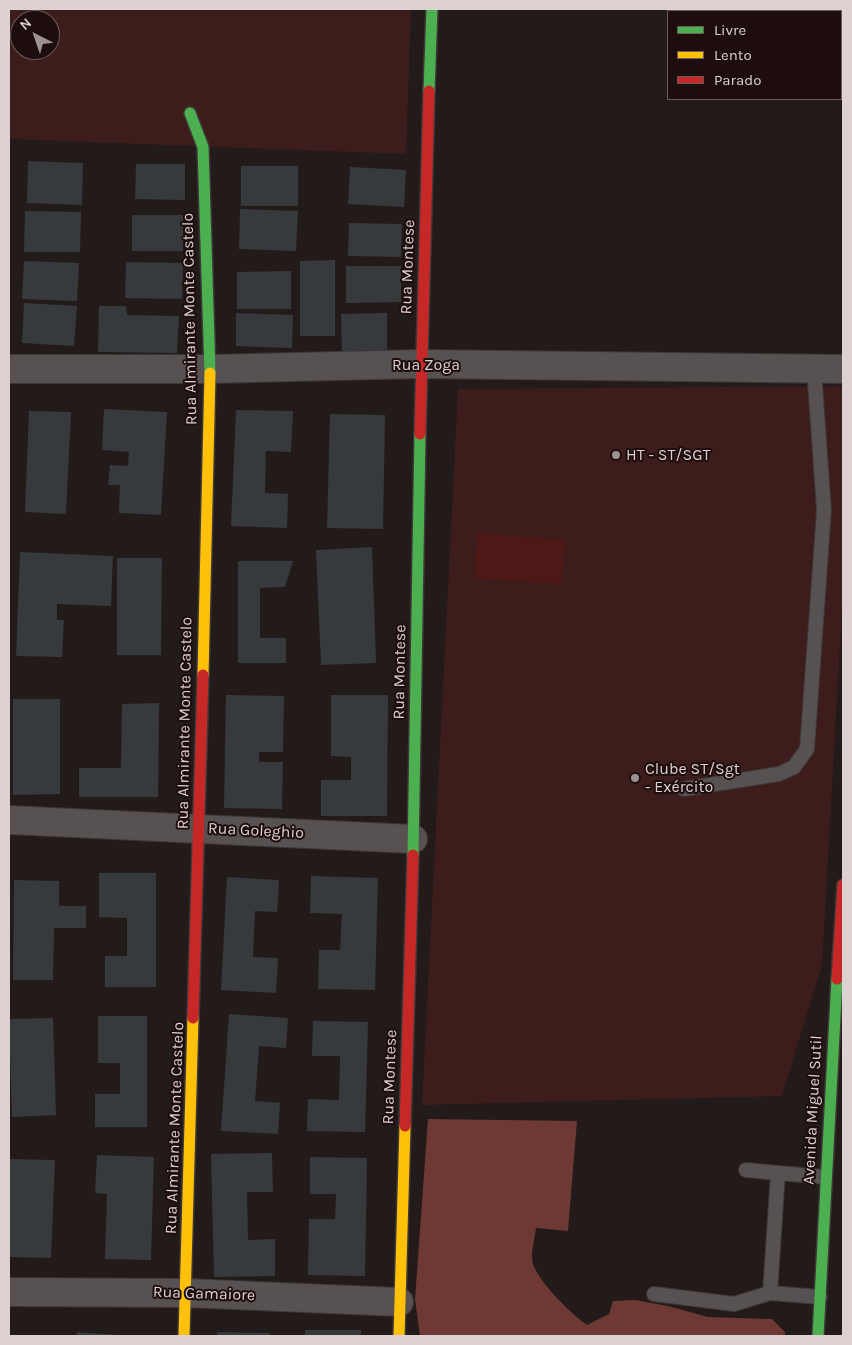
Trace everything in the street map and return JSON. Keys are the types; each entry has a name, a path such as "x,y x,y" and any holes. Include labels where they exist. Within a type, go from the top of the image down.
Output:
{"main road":[{"name":"Rua Montese","path":"399,1336 413,839 421,364 432,9"},
{"name":"Rua Almirante Monte Castelo","path":"184,1336 210,368 203,147 190,113"},
{"name":"Avenida Miguel Sutil","path":"818,1336 825,1177 843,885"}],"street":[{"name":"Rua Zoga","path":"9,369 421,364 843,369"},
{"name":"Rua Goleghio","path":"9,820 413,839"},
{"name":"Rua Gamaiore","path":"9,1292 186,1293 399,1302"}],"lane":[{"path":"684,789 779,774 794,767 806,749 824,510 814,369"},
{"path":"746,1170 825,1177"},
{"path":"770,1293 778,1173"},
{"path":"654,1294 734,1304 770,1293 820,1297"}],"shaded area":[{"path":"9,9 411,9 406,154 9,139"},
{"name":"Clube ST/Sgt - Exército","path":"843,386 843,591 822,965 782,1096 422,1105 458,389"},
{"path":"478,533 565,540 561,584 474,578"},
{"path":"428,1119 577,1121 568,1231 536,1228 532,1260 536,1271 548,1288 573,1314 587,1325 609,1314 613,1301 635,1300 668,1306 708,1317 772,1319 785,1332 785,1336 420,1336 415,1299"}],"building":[{"path":"28,161 83,163 82,205 27,203"},
{"path":"136,164 185,164 185,200 135,199"},
{"path":"241,166 298,166 298,206 241,206"},
{"path":"350,167 406,170 404,207 348,204"},
{"path":"240,209 298,211 296,251 239,249"},
{"path":"25,211 81,212 80,252 24,252"},
{"path":"132,215 183,215 183,251 132,251"},
{"path":"349,223 402,224 401,257 348,256"},
{"path":"335,260 335,336 300,336 300,261"},
{"path":"24,261 79,263 77,301 22,299"},
{"path":"126,262 183,263 182,299 125,298"},
{"path":"346,266 401,266 401,302 346,303"},
{"path":"291,271 291,309 237,309 237,272"},
{"path":"24,303 77,306 74,346 22,343"},
{"path":"99,306 126,306 127,315 179,316 177,353 98,352"},
{"path":"236,313 293,315 292,348 236,346"},
{"path":"387,313 387,356 342,357 341,314"},
{"path":"104,409 167,412 161,515 119,513 120,485 108,485 110,465 128,466 129,452 102,450"},
{"path":"236,410 293,411 291,452 266,451 265,493 288,494 287,528 231,526"},
{"path":"29,411 71,412 66,514 25,512"},
{"path":"330,414 385,415 383,529 327,528"},
{"path":"372,547 376,663 321,665 316,550"},
{"path":"20,552 113,556 111,606 57,604 57,620 64,620 62,657 16,656"},
{"path":"117,558 162,558 161,655 117,655"},
{"path":"238,561 293,561 285,587 260,588 260,638 286,638 286,663 238,663"},
{"path":"226,695 284,696 283,752 259,752 259,762 283,762 282,809 224,808"},
{"path":"331,695 388,695 387,816 321,816 321,780 351,780 351,757 331,756"},
{"path":"13,699 60,699 60,794 13,795"},
{"path":"159,703 158,797 79,797 79,768 121,768 122,704"},
{"path":"99,873 156,873 156,987 105,987 105,956 127,956 127,918 99,917"},
{"path":"311,876 378,878 375,990 318,989 319,950 340,950 342,914 310,913"},
{"path":"227,877 279,880 277,912 255,911 253,957 278,958 276,993 221,990"},
{"path":"14,880 59,881 59,906 86,906 86,928 54,928 53,980 13,980"},
{"path":"229,1014 288,1018 286,1048 259,1046 255,1101 280,1103 278,1134 221,1131"},
{"path":"98,1016 147,1016 147,1127 95,1127 95,1094 120,1094 120,1063 98,1063"},
{"path":"53,1018 56,1115 12,1117 9,1019"},
{"path":"313,1021 368,1022 365,1132 307,1131 308,1099 339,1100 340,1056 312,1056"},
{"path":"272,1153 273,1192 247,1192 248,1240 275,1239 275,1276 214,1277 211,1154"},
{"path":"97,1155 154,1157 151,1260 105,1259 107,1194 95,1193"},
{"path":"310,1157 367,1158 365,1276 308,1275 309,1219 335,1219 336,1194 310,1194"},
{"path":"9,1159 55,1160 51,1258 9,1257"},
{"path":"305,1330 361,1330 361,1336 305,1336"},
{"path":"77,1332 120,1335 120,1336 76,1336"},
{"path":"217,1332 270,1333 270,1336 217,1336"}],"traffic: fast":[{"path":"429,91 432,9"},
{"path":"190,113 203,147 210,373"},
{"path":"413,855 420,434"},
{"path":"818,1336 837,979"}],"traffic: slow":[{"path":"203,675 210,373"},
{"path":"184,1336 193,1018"},
{"path":"399,1336 405,1126"}],"traffic: jam":[{"path":"420,434 429,91"},
{"path":"193,1018 203,675"},
{"path":"405,1126 413,855"},
{"path":"837,979 843,885"}],"place":[{"name":"HT - ST/SGT","path":"616,455"},
{"name":"Clube ST/Sgt - Exército","path":"635,778"}]}
